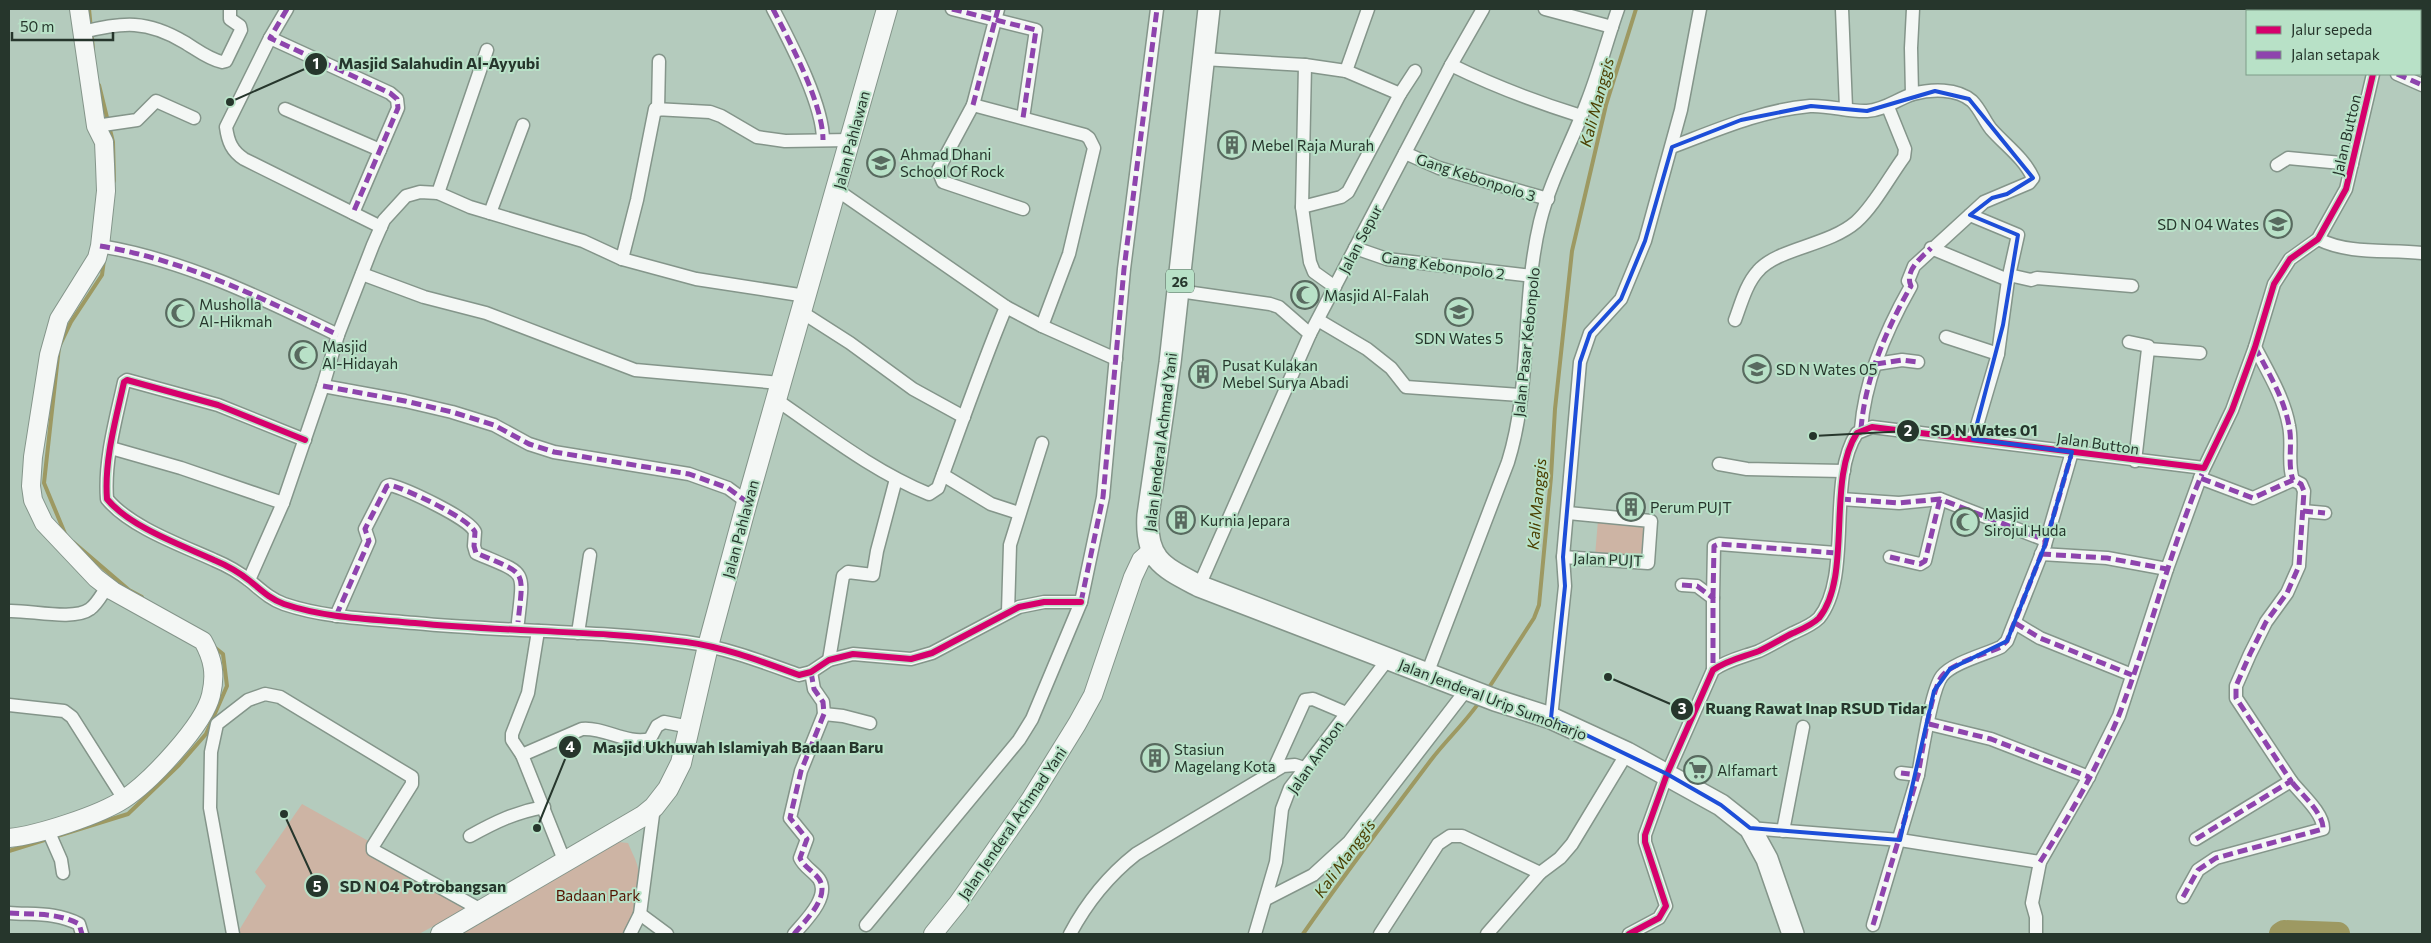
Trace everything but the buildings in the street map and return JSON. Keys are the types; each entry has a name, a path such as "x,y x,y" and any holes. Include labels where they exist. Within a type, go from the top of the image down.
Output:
{"highway":[{"name":"Jalan Jenderal Achmad Yani","path":"1152,551 1146,535 1148,515 1179,292 1203,59 1210,9"},
{"name":"Jalan Jenderal Urip Sumoharjo","path":"1152,551 1169,570 1200,586 1495,700 1552,718 1627,753 1721,805 1750,828 1767,859 1789,933"}],"main road":[{"path":"9,838 48,830 87,816 124,799 173,754 188,736 211,724 211,697 214,672 209,650 203,641 107,587 96,578 44,523 35,507 31,486 33,457 50,355 59,319 106,247 104,142 100,125 90,31 78,9"},
{"name":"Jalan Pahlawan","path":"441,934 483,911 564,860 621,830 654,807 668,789 681,762 708,646 747,502 887,9"},
{"name":"Jalan Jenderal Achmad Yani","path":"933,934 958,903 1030,800 1077,724 1093,695 1133,577 1141,560 1152,551"}],"street":[{"path":"90,31 124,23 144,24 169,33 222,62 226,60 241,30 240,26 230,19 230,9"},
{"path":"287,9 270,38 226,127 228,141 234,152 244,159 380,227"},
{"path":"773,9 812,95 823,125 823,140"},
{"path":"952,9 996,15 1036,30 1023,118"},
{"path":"866,925 1019,740 1032,719 1081,602 1103,497 1124,268 1156,9"},
{"path":"1346,71 1368,9"},
{"name":"Jalan Sepur","path":"1200,586 1310,334 1451,64 1483,9"},
{"path":"1545,9 1612,27"},
{"name":"Jalan Pasar Kebonpolo","path":"1427,674 1508,462 1518,430 1532,276 1540,222 1581,116 1618,9"},
{"path":"1552,718 1565,586 1563,557 1580,362 1590,333 1621,300 1645,242 1672,147 1700,9"},
{"path":"1842,9 1846,108"},
{"path":"1912,94 1911,48 1913,9"},
{"path":"996,15 972,105 938,170 939,177 943,182 1023,210"},
{"path":"270,38 390,93 397,99 398,108 353,213"},
{"path":"438,193 487,50"},
{"path":"1203,59 1305,65 1346,71 1400,94"},
{"path":"658,110 659,61"},
{"path":"1451,64 1494,86 1534,102 1581,116"},
{"path":"1305,65 1302,207 1312,268 1320,278 1335,287"},
{"path":"1302,207 1341,197 1348,192 1400,94 1415,71"},
{"name":"Jalan Button","path":"1861,429 1872,428 2072,452 2202,473 2232,410 2255,347 2274,284 2290,259 2318,238 2346,189 2373,75"},
{"path":"2399,75 2422,85"},
{"path":"1672,147 1741,120 1773,112 1811,106 1866,111 1888,106 1912,94 1935,91 1952,92 1969,99 1982,114 1989,127 2023,162 2032,178 2029,183 2007,194 1992,198 1931,248 1911,271 1908,281 1911,286 1896,312 1876,364 1866,394 1861,429 1852,440 1844,471 1830,594 1818,618 1809,626 1713,670"},
{"path":"100,125 137,120 156,101 194,118"},
{"path":"972,105 1085,134 1094,148 1069,254 1042,326"},
{"path":"1735,320 1750,283 1763,266 1780,256 1823,242 1857,221 1867,209 1904,157 1905,150 1888,106"},
{"path":"285,109 380,150"},
{"path":"622,259 637,200 655,109 710,112 721,116 757,137 785,141 851,140"},
{"path":"490,213 523,125"},
{"name":"Gang Kebonpolo 3","path":"1405,153 1438,168 1548,199"},
{"path":"2277,165 2288,158 2352,164"},
{"path":"837,190 1006,307 1042,326 1116,359"},
{"path":"249,580 283,503 323,386 338,335 380,227 397,204 406,196 420,192 438,193 490,213 583,241 622,259 803,304 850,343 914,389 964,417"},
{"path":"1970,215 2018,236 2008,278 1998,354 1973,440"},
{"path":"2318,238 2334,246 2360,250 2422,252"},
{"path":"106,247 168,261 213,278 265,299 338,335"},
{"name":"Gang Kebonpolo 2","path":"1355,248 1387,259 1532,276"},
{"path":"1931,248 2008,278 2032,280 2038,278 2132,286"},
{"path":"362,274 424,297 486,313 635,370 778,391 866,462 896,479 929,494 934,494 938,488 1006,307"},
{"path":"1179,292 1270,304 1279,307 1310,334"},
{"path":"1318,320 1379,358 1391,368 1406,387 1520,395"},
{"path":"1946,337 1998,354"},
{"path":"2129,342 2148,346 2135,461"},
{"path":"2255,347 2283,405 2289,424 2290,468 2293,480"},
{"path":"2148,349 2200,353"},
{"path":"1876,364 1902,360 1918,362"},
{"path":"305,440 218,405 129,379 124,382 111,448 106,485 107,499 125,516 249,580 272,599 285,605 336,616 460,628 578,633 687,642 708,646 798,675 812,672 829,660 853,654 910,659 932,653 989,624 1008,612 1044,602 1081,602"},
{"path":"323,386 405,400 452,412 494,425 529,444 554,452 689,474 728,488 747,502"},
{"path":"1008,612 1010,545 1042,443"},
{"path":"111,448 181,468 283,503"},
{"path":"1873,925 1918,775 1934,691 1942,676 1950,669 2001,647 2007,641 2043,550 2072,452"},
{"path":"1719,464 1748,469 1844,471"},
{"path":"2036,934 2036,917 2032,903 2040,862 2089,777 2119,716 2167,569 2202,473 2253,498 2293,480 2302,484 2304,491 2299,566 2287,593 2266,622 2236,686 2236,698 2290,781 2323,823 2323,829 2216,858 2198,870 2183,897"},
{"path":"943,475 991,504 1019,513"},
{"path":"829,660 843,576 848,572 873,575 877,551 896,479"},
{"path":"336,616 369,541 365,529 387,486 390,485 444,508 475,532 474,546 476,553 519,574 523,581 518,622"},
{"path":"1840,499 1899,503 1940,499 2041,537 2043,550"},
{"path":"1890,557 1920,564 1925,561 1940,499"},
{"path":"2303,512 2324,513"},
{"name":"Jalan PUJT","path":"1563,557 1648,563 1652,521 1568,514"},
{"path":"1629,934 1659,918 1666,906 1645,842 1648,827 1654,815 1667,774 1713,670 1714,546 1719,544 1836,553"},
{"path":"2043,550 2107,558 2167,569"},
{"path":"578,633 590,555"},
{"path":"1682,585 1697,586 1713,598"},
{"path":"9,611 84,613 93,607 107,587"},
{"path":"2015,623 2040,638 2132,675"},
{"path":"538,631 528,693 512,734 512,740 522,755 564,860"},
{"name":"Jalan Ambon","path":"1255,934 1276,862 1282,809 1290,788 1388,659"},
{"path":"794,934 813,911 821,894 821,882 803,864 800,858 807,839 790,818 801,771 824,714 823,702 814,689 812,672"},
{"path":"1266,899 1313,875 1349,842 1470,690"},
{"path":"233,934 210,808 211,724 256,697 265,694 280,696 407,772 412,777 412,784 373,846 374,850 483,911"},
{"path":"1272,773 1305,700 1313,699 1346,713"},
{"path":"9,705 64,711 72,717 124,799"},
{"path":"824,714 870,723"},
{"path":"522,755 582,729 591,728 640,741 650,738 658,726 664,722 690,726"},
{"path":"1929,724 1991,738 2089,777"},
{"path":"1783,831 1803,726"},
{"path":"1487,934 1540,873 1560,858 1572,844 1627,753"},
{"path":"1070,934 1081,913 1117,869 1136,854 1283,766 1295,765 1304,768"},
{"path":"1901,773 1918,775"},
{"path":"2196,839 2290,781"},
{"path":"470,836 495,821 519,811 544,807"},
{"path":"630,934 640,914 654,807"},
{"path":"1750,828 1900,840 2040,862"},
{"path":"48,830 61,860 63,873"},
{"path":"1380,934 1438,844 1450,836 1462,836 1540,873"},
{"path":"9,913 44,913 69,919 79,924 82,934"},
{"path":"640,914 666,934"}],"highlighted area":[{"path":"1935,91 1969,99 2033,178 2007,194 1992,198 1970,215 2018,235 2003,325 1973,439 2072,452 2045,545 2007,641 1950,669 1934,691 1900,840 1750,828 1721,805 1667,774 1551,718 1565,586 1563,557 1580,362 1590,333 1621,299 1645,241 1672,147 1741,120 1811,106 1867,111"}],"green space":[{"path":"1598,520 1646,525 1644,560 1595,556"},
{"path":"302,804 478,902 419,934 239,934 238,932 266,886 255,872"},
{"name":"Badaan Park","path":"609,841 628,843 638,869 639,885 634,912 623,934 458,934"}],"waterway":[{"path":"89,9 93,49"},
{"name":"Kali Manggis","path":"1488,689 1534,618 1539,605 1551,477 1555,409 1572,251 1606,105 1636,9"},
{"path":"99,85 113,142 114,181"},
{"path":"66,536 44,483 59,347 71,322 102,275 104,260"},
{"path":"73,542 129,590 142,597"},
{"path":"9,851 128,814 179,765 206,734 227,686 223,654 213,646"},
{"name":"Kali Manggis","path":"1303,934 1431,760 1480,701"},
{"path":"2281,934 2284,932 2338,934"}],"marked path":[{"path":"287,9 270,38 390,93 397,99 398,108 353,213"},
{"path":"773,9 812,91 822,125 823,140"},
{"path":"952,9 1036,30 1023,118"},
{"path":"973,105 998,9"},
{"path":"1081,602 1103,497 1124,269 1157,9"},
{"path":"2399,75 2422,85"},
{"path":"100,246 132,252 193,271 252,294 338,335"},
{"path":"1861,429 1867,392 1878,355 1893,320 1911,286 1909,280 1912,270 1918,260 1931,248"},
{"path":"2255,347 2275,385 2287,416 2290,433 2290,467 2293,480"},
{"path":"1876,364 1902,360 1918,362"},
{"path":"323,386 452,412 494,425 529,444 554,452 689,474 728,488 747,502"},
{"path":"2045,545 2072,452"},
{"path":"2040,862 2083,790 2119,715 2179,533 2202,474"},
{"path":"2196,839 2291,781 2236,698 2236,686 2266,622 2287,593 2299,566 2304,491 2301,484 2293,480 2253,498 2200,478"},
{"path":"336,616 369,541 365,529 387,486 390,485 422,498 461,519 475,532 474,546 476,553 505,565 518,575 521,582 518,622"},
{"path":"1841,499 1899,503 1940,499 2045,540 2045,545 2007,641 2001,647 1953,667 1942,676 1938,683 1924,738 1918,775"},
{"path":"1890,557 1920,564 1925,561 1940,499"},
{"path":"2303,511 2325,513"},
{"path":"1713,598 1714,546 1719,544 1836,553"},
{"path":"2041,554 2107,558 2167,569"},
{"path":"1682,585 1697,586 1713,598 1713,670"},
{"path":"2015,623 2040,638 2132,675"},
{"path":"794,934 815,909 822,894 822,886 819,879 800,858 807,839 790,818 801,771 824,714 823,702 814,689 811,672"},
{"path":"1929,724 1991,739 2089,777"},
{"path":"1873,925 1918,775 1901,773"},
{"path":"2183,897 2198,870 2216,858 2323,829 2320,816 2291,781"},
{"path":"9,913 45,915 70,920 79,924 82,934"}],"cycle path":[{"path":"1629,934 1659,918 1666,906 1645,842 1645,835 1667,774 1713,670 1729,661 1759,651 1810,625 1819,618 1829,600 1835,578 1838,553 1843,476 1848,453 1857,433 1872,427 2204,468 2232,410 2255,347 2274,284 2290,259 2318,239 2346,189 2373,75"},
{"path":"305,440 218,405 127,380 124,382 111,440 107,469 107,499 117,509 142,527 219,562 246,578 274,600 300,609 365,619 449,626 618,635 686,642 729,651 799,675 811,672 829,660 853,654 911,659 932,653 1019,607 1044,602 1081,602"}],"place":[{"name":"Masjid Salahudin Al-Ayyubi","path":"230,102"},
{"name":"Mebel Raja Murah","path":"1232,145"},
{"name":"Ahmad Dhani School Of Rock","path":"881,163"},
{"name":"SD N 04 Wates","path":"2278,224"},
{"name":"Masjid Al-Falah","path":"1305,295"},
{"name":"SDN Wates 5","path":"1459,312"},
{"name":"Musholla Al-Hikmah","path":"180,313"},
{"name":"Masjid Al-Hidayah","path":"303,355"},
{"name":"SD N Wates 05","path":"1757,369"},
{"name":"Pusat Kulakan Mebel Surya Abadi","path":"1203,374"},
{"name":"SD N Wates 01","path":"1813,436"},
{"name":"Perum PUJT","path":"1631,507"},
{"name":"Kurnia Jepara","path":"1181,520"},
{"name":"Masjid Sirojul Huda","path":"1965,522"},
{"name":"Ruang Rawat Inap RSUD Tidar","path":"1608,677"},
{"name":"Stasiun Magelang Kota","path":"1155,758"},
{"name":"Alfamart","path":"1698,770"},
{"name":"SD N 04 Potrobangsan","path":"284,814"},
{"name":"Masjid Ukhuwah Islamiyah Badaan Baru","path":"537,828"}]}
